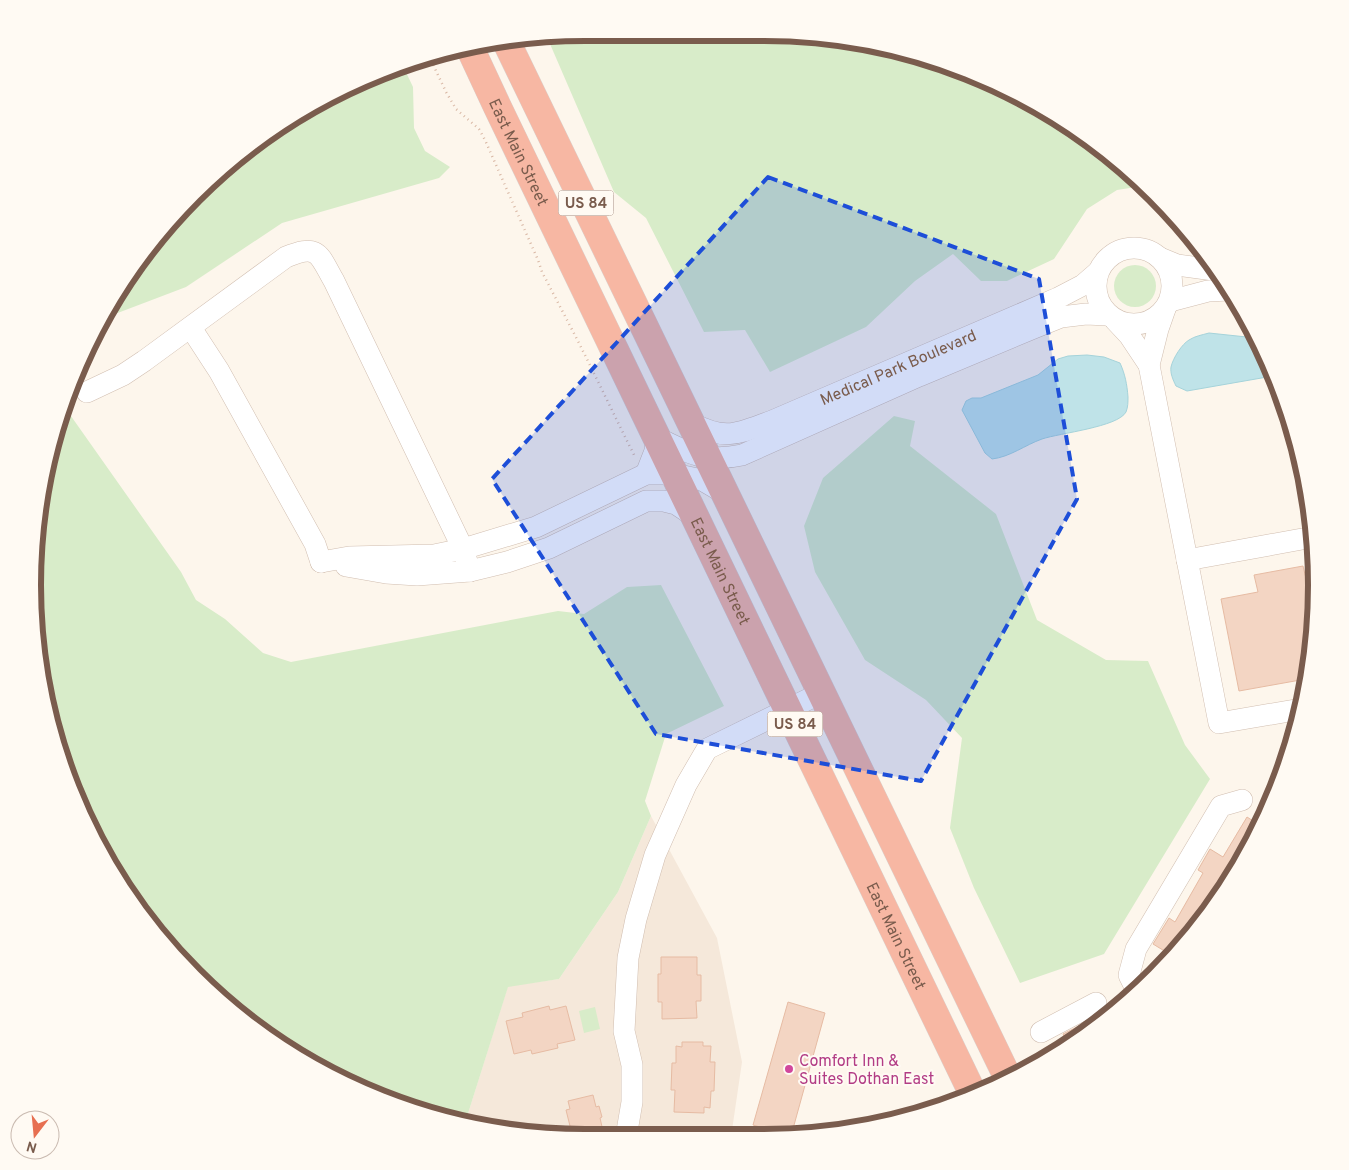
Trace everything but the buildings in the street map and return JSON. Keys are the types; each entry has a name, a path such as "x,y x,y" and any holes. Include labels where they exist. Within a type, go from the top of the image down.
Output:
{"highway":[{"name":"US 84","path":"509,47 1005,1072"},
{"name":"East Main Street","path":"473,53 970,1088"}],"street":[{"path":"1206,269 1177,265 1144,249 1125,249 1109,257 1098,272 1096,281 1097,299 1111,317 1130,335 1149,365 1219,723 1293,710"},
{"path":"87,392 144,362 286,257 304,250 313,251 321,258 334,281 463,549 470,571"},
{"path":"1149,365 1158,329 1172,292 1170,273 1160,258"},
{"name":"Medical Park Boulevard","path":"656,437 687,452 708,458 730,458 742,455 1058,298 1083,285 1098,272"},
{"path":"1111,317 1124,324 1142,324 1151,321 1168,305 1208,291 1221,290"},
{"name":"Medical Park Boulevard","path":"691,423 719,434 739,433 1061,317 1086,314 1111,317"},
{"path":"191,328 219,371 315,544 321,562 349,557 470,571 507,562 549,548 646,502 664,501 676,504 694,516"},
{"path":"644,475 656,451 656,437"},
{"path":"416,565 434,555 463,549 536,527 644,475 674,474 702,480 726,494 732,469 742,455"},
{"path":"1187,560 1306,538"},
{"path":"627,1129 632,1102 632,1065 624,1031 628,958 636,919 656,855 686,785 707,749 821,692"},
{"path":"1133,984 1129,975 1136,949 1221,806 1242,800"},
{"path":"1041,1032 1096,1003"}],"path":[{"path":"432,63 456,109 479,129 485,140 535,252 542,272 580,343 644,475"}],"highlighted area":[{"path":"768,177 1039,279 1077,499 921,781 656,734 492,479"}],"shaded area":[{"path":"651,816 717,938 742,1062 732,1129 549,1128 467,1115 508,986 559,979 618,892"}],"green space":[{"path":"549,42 800,42 870,52 905,60 939,70 972,83 1036,114 1095,154 1134,187 1117,190 1087,209 1054,259 1007,281 981,281 953,254 915,281 866,327 770,372 745,330 704,332 646,218 614,192"},
{"path":"406,72 413,87 414,128 425,151 450,167 439,178 282,223 186,287 115,314 107,326 133,283 176,226 226,176 283,133 313,114 345,97"},
{"path":"1139,265 1147,268 1153,274 1156,286 1153,298 1147,304 1131,307 1123,304 1117,298 1114,282 1117,274 1123,268"},
{"path":"69,413 181,572 196,600 225,619 263,653 291,662 558,611 584,614 627,587 661,585 724,706 666,734 645,801 651,816 618,892 559,979 508,987 467,1115 410,1100 377,1087 313,1056 283,1037 226,994 176,944 154,916 114,857 83,793 70,760 60,726 46,656 42,621 42,549 52,479"},
{"path":"894,416 915,421 910,446 996,514 1037,620 1106,660 1148,661 1185,745 1210,779 1104,954 1020,983 974,888 950,828 962,738 926,700 865,660 815,572 804,526 823,478"},
{"path":"595,1007 600,1029 584,1033 579,1011"}],"water":[{"path":"1209,333 1248,337 1266,377 1187,391 1176,386 1172,376 1172,363 1184,345 1196,337"},
{"path":"1087,355 1104,357 1120,363 1126,379 1128,397 1126,412 1121,417 1101,426 1042,439 999,458 992,459 985,453 962,410 966,401 972,398 981,398 1038,375 1058,359 1068,356"}],"place":[{"name":"Comfort Inn & Suites Dothan East","path":"789,1069"}]}
